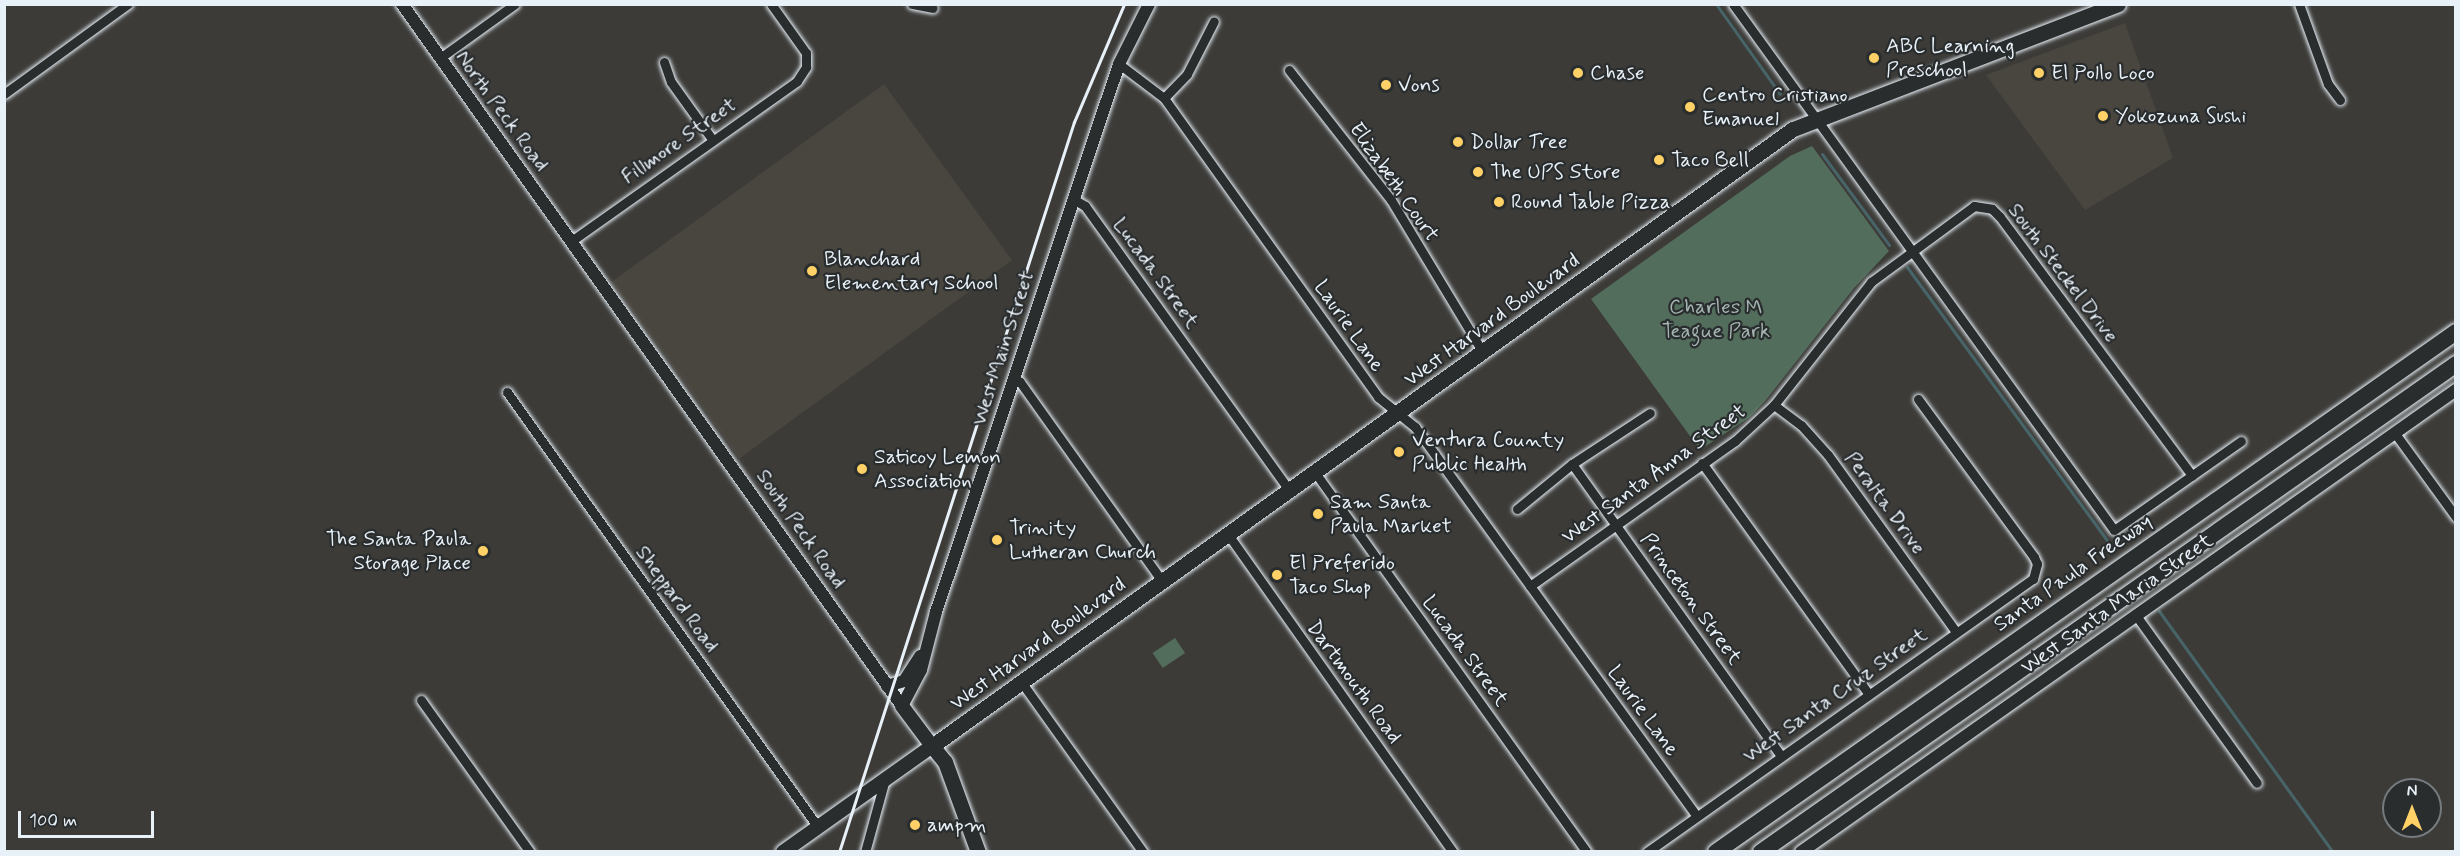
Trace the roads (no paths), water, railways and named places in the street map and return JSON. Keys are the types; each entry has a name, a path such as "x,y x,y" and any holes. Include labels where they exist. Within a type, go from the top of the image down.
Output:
{"highway":[{"name":"Santa Paula Freeway","path":"1716,852 2456,332"},
{"path":"1761,852 2456,364"}],"main road":[{"name":"West Harvard Boulevard","path":"932,746 1793,129 2118,4"},
{"name":"South Peck Road","path":"902,706 945,762 978,852"},
{"path":"783,852 932,746"}],"street":[{"path":"4,94 128,4"},
{"name":"North Peck Road","path":"402,4 570,242"},
{"path":"440,58 515,4"},
{"name":"Fillmore Street","path":"570,242 796,81 806,67 802,46 771,4"},
{"path":"912,4 933,8"},
{"name":"West Main Street","path":"902,706 929,642 1013,378 1119,64 1149,4"},
{"path":"1732,4 2114,530 2241,441"},
{"path":"2299,4 2328,84 2340,100"},
{"path":"1164,98 1187,74 1214,21"},
{"path":"664,62 671,82 712,139"},
{"name":"Laurie Lane","path":"1119,64 1164,98 1378,397 1415,427 1696,816"},
{"name":"Elizabeth Court","path":"1288,69 1391,200 1482,351"},
{"name":"Lucada Street","path":"1074,199 1085,206 1288,489"},
{"name":"South Steckel Drive","path":"1911,249 1974,206 1992,209 2192,476"},
{"name":"South Peck Road","path":"570,242 902,706"},
{"name":"West Santa Anna Street","path":"1530,586 1735,441 1774,405 1871,282 1911,249"},
{"path":"1013,378 1020,382 1162,581"},
{"name":"West Santa Maria Street","path":"1801,852 2135,614 2456,390"},
{"name":"Sheppard Road","path":"507,392 818,827"},
{"name":"West Santa Cruz Street","path":"1647,852 1868,693 2033,579 2037,564 1918,399"},
{"name":"Peralta Drive","path":"1774,405 1812,435 1956,632"},
{"path":"1517,509 1572,464 1650,413"},
{"path":"2394,432 2456,517"},
{"path":"1702,463 1868,693"},
{"name":"Princeton Street","path":"1572,464 1781,756"},
{"name":"Lucada Street","path":"1314,471 1587,852"},
{"name":"Dartmouth Road","path":"1227,533 1453,852"},
{"path":"2135,614 2257,783"},
{"path":"887,686 904,681 929,642"},
{"path":"1022,683 1143,852"},
{"path":"421,700 530,852"},
{"path":"865,852 886,778"}],"waterway":[{"path":"1716,4 1780,94"},
{"path":"1822,154 1889,245"},
{"path":"1907,267 2107,540"},
{"path":"2159,611 2333,852"}],"railway":[{"path":"839,852 1074,122 1124,4"}],"place":[{"name":"ABC Learning Preschool","path":"1874,58"},
{"name":"Chase","path":"1578,73"},
{"name":"El Pollo Loco","path":"2039,73"},
{"name":"Vons","path":"1386,85"},
{"name":"Centro Cristiano Emanuel","path":"1690,107"},
{"name":"Yokozuna Sushi","path":"2103,116"},
{"name":"Dollar Tree","path":"1458,142"},
{"name":"Taco Bell","path":"1659,160"},
{"name":"The UPS Store","path":"1478,172"},
{"name":"Round Table Pizza","path":"1499,202"},
{"name":"Blanchard Elementary School","path":"812,271"},
{"name":"Ventura County Public Health","path":"1399,452"},
{"name":"Saticoy Lemon Association","path":"862,469"},
{"name":"Sam Santa Paula Market","path":"1318,514"},
{"name":"Trinity Lutheran Church","path":"997,540"},
{"name":"The Santa Paula Storage Place","path":"483,551"},
{"name":"El Preferido Taco Shop","path":"1277,575"},
{"name":"ampm","path":"915,825"}],"park label":[{"name":"Charles M Teague Park","path":"1716,319"}]}
